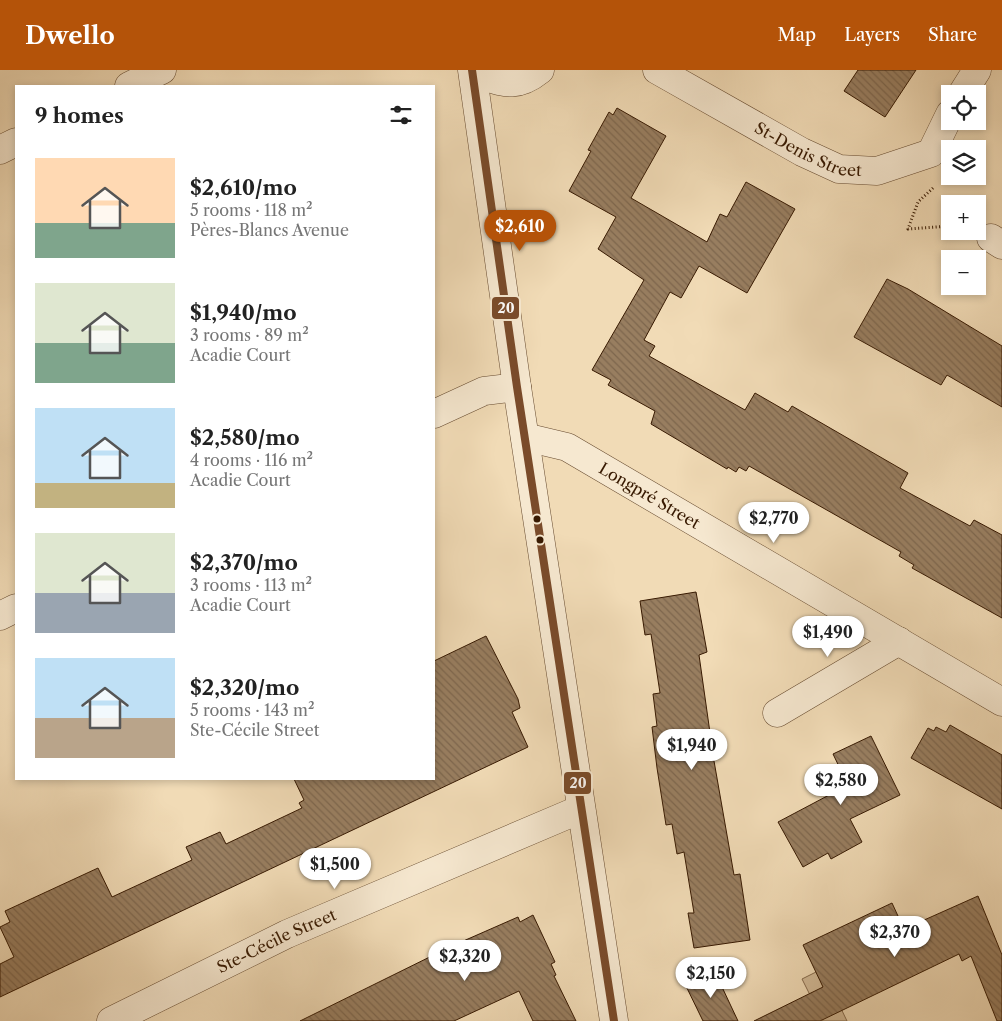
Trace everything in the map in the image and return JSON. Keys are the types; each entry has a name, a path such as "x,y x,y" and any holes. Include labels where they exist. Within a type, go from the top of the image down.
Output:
{"street":[{"path":"131,85 162,70"},
{"path":"540,70 533,76 512,84 474,71 517,387 614,1021"},
{"name":"St-Denis Street","path":"657,70 802,152 839,169 877,171 931,153 942,130"},
{"path":"968,85 977,70"},
{"path":"0,150 15,142"},
{"path":"435,414 484,391 517,387"},
{"name":"Longpré Street","path":"525,437 566,447 1002,702"},
{"path":"0,616 15,608"},
{"path":"777,713 900,641"},
{"name":"Ste-Cécile Street","path":"111,1021 287,934 581,809"}],"path":[{"path":"918,202 908,229 941,227"}],"shaded area":[{"path":"822,969 847,1021 823,1021 802,979"}],"building":[{"path":"858,70 916,70 885,117 844,91"},
{"path":"617,108 666,136 631,198 707,242 720,214 727,217 746,182 795,209 747,293 699,266 681,298 670,292 644,340 655,346 649,356 745,410 755,393 788,412 792,406 908,473 900,488 970,526 974,520 1002,535 1002,618 912,568 914,565 899,556 901,552 749,466 746,471 739,467 736,472 728,467 727,469 651,424 655,411 608,385 611,380 592,370 644,280 598,249 616,217 569,191 591,151 588,150 609,112 613,115"},
{"path":"887,279 908,289 1002,346 1002,407 947,375 941,385 854,337"},
{"path":"696,592 707,652 699,655 714,761 734,875 740,874 750,940 694,948 688,913 694,913 684,852 677,854 672,824 666,825 657,768 652,727 657,726 653,694 660,693 651,634 645,635 640,601"},
{"path":"486,636 518,699 520,708 512,712 528,747 0,997 0,964 14,957 0,927 10,922 5,911 98,868 112,897 192,860 186,847 220,832 226,844 302,808 299,803 304,800 294,780 435,780 435,661"},
{"path":"950,725 1002,755 1002,809 911,758 928,728 934,731 936,727 946,732"},
{"path":"871,736 900,795 850,819 862,842 831,859 828,853 803,867 778,822 848,785 833,754"},
{"path":"978,896 1002,955 1002,1021 997,1021 971,956 962,961 959,954 820,1021 754,1021 823,987 803,945 892,903 904,929"},
{"path":"533,915 555,962 551,964 556,975 554,976 576,1021 533,1021 519,991 454,1021 300,1021 452,946 518,917 520,922"},
{"path":"714,970 738,1021 703,1021 685,984"}],"transit line":[{"name":"20","path":"472,70 517,387 614,1021"}]}
